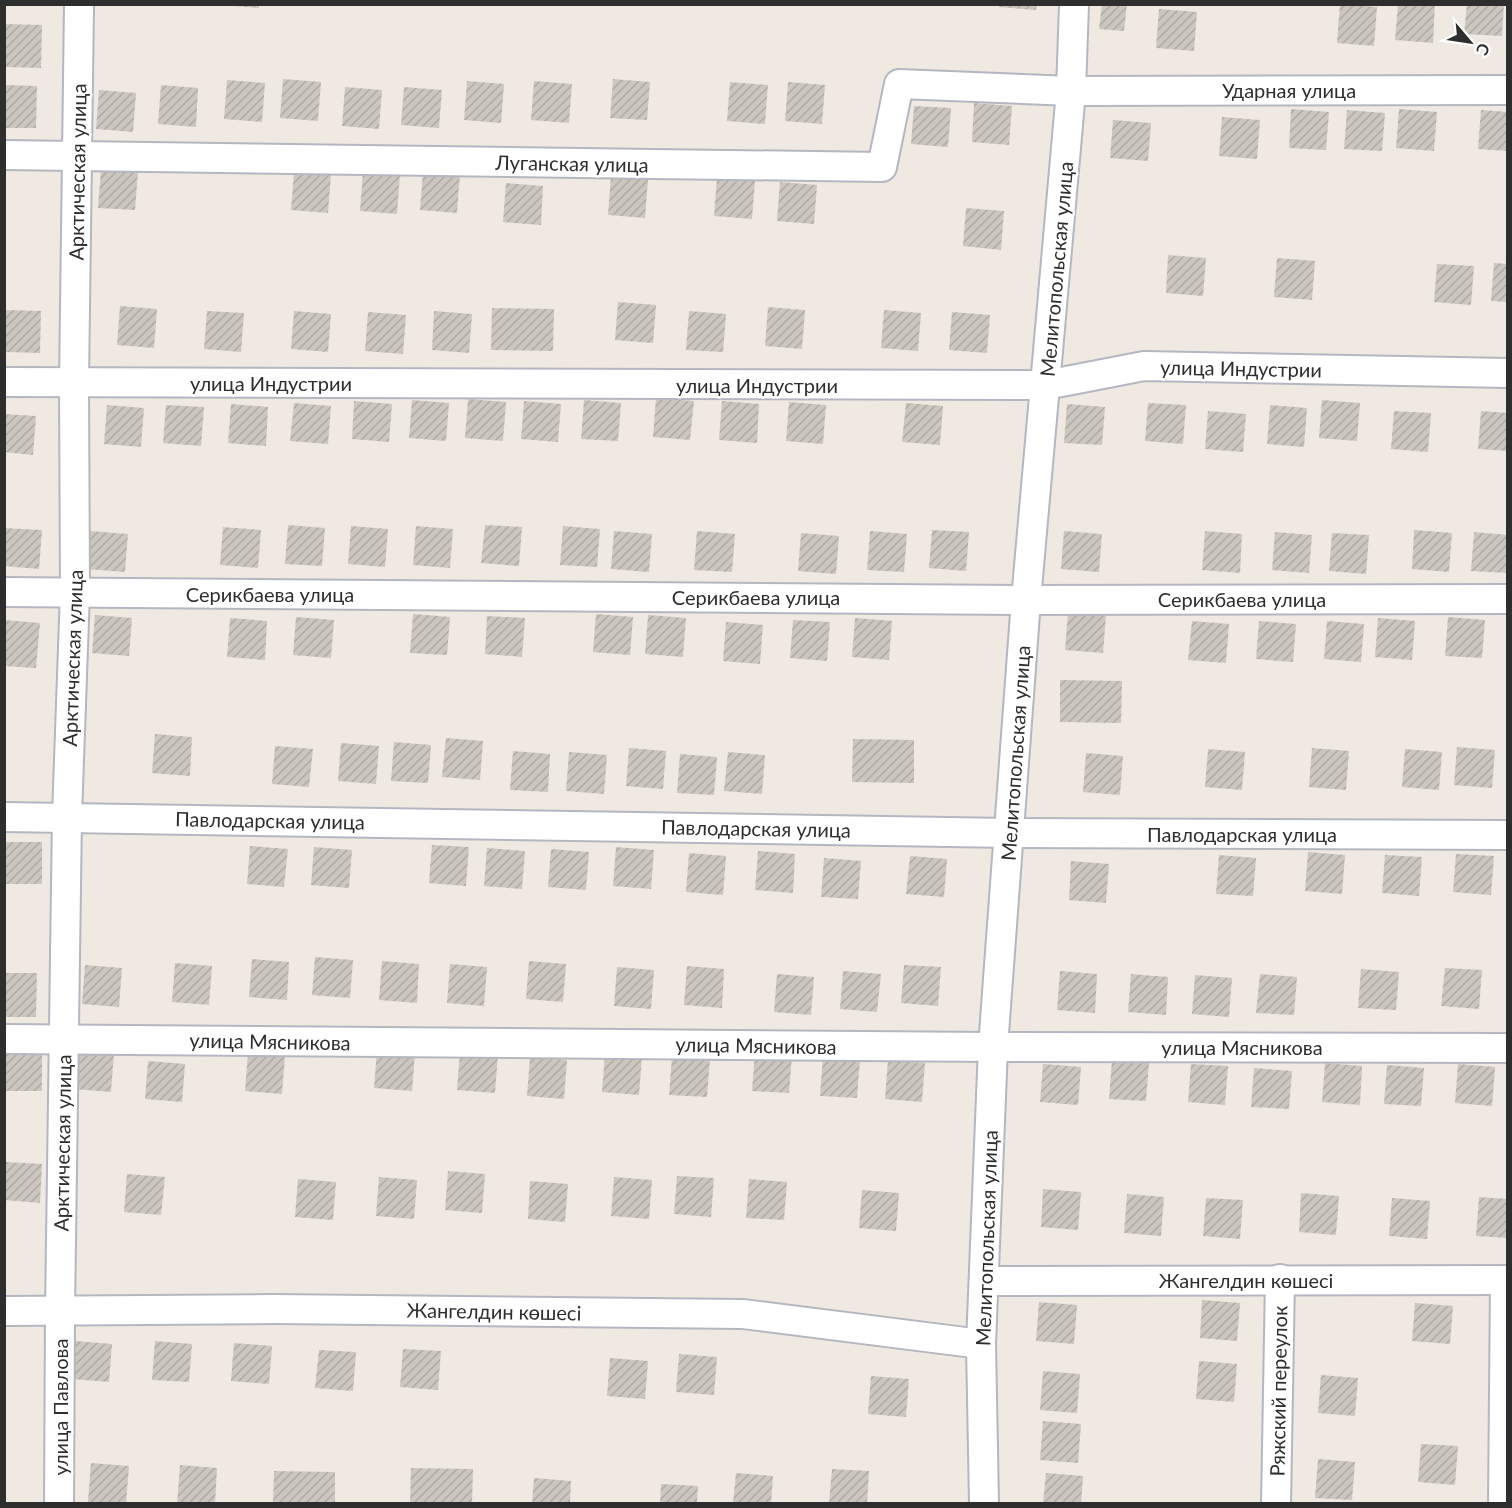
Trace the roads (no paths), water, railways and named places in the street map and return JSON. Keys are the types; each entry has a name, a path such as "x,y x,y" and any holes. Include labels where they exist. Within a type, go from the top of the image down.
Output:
{"street":[{"name":"Арктическая улица","path":"60,1311 67,816 75,592 74,383 79,4"},
{"name":"Мелитопольская улица","path":"984,1503 981,1344 993,1047 1026,600 1071,91 1074,4"},
{"name":"Луганская улица","path":"4,155 882,167 899,84 1071,91"},
{"name":"Ударная улица","path":"1071,91 1508,90"},
{"name":"улица Индустрии","path":"4,382 1046,385 1144,366 1508,373"},
{"name":"Серикбаева улица","path":"4,592 1026,600 1508,599"},
{"name":"Павлодарская улица","path":"4,817 67,816 1010,833 1508,835"},
{"name":"улица Мясникова","path":"4,1039 993,1047 1508,1048"},
{"name":"Ряжский переулок","path":"1276,1503 1280,1279"},
{"name":"Жангелдин көшесі","path":"985,1281 1506,1280"},
{"path":"1503,1503 1506,1280"},
{"name":"Жангелдин көшесі","path":"4,1311 286,1310 743,1314 981,1344"},
{"name":"улица Павлова","path":"59,1503 60,1311"}]}
